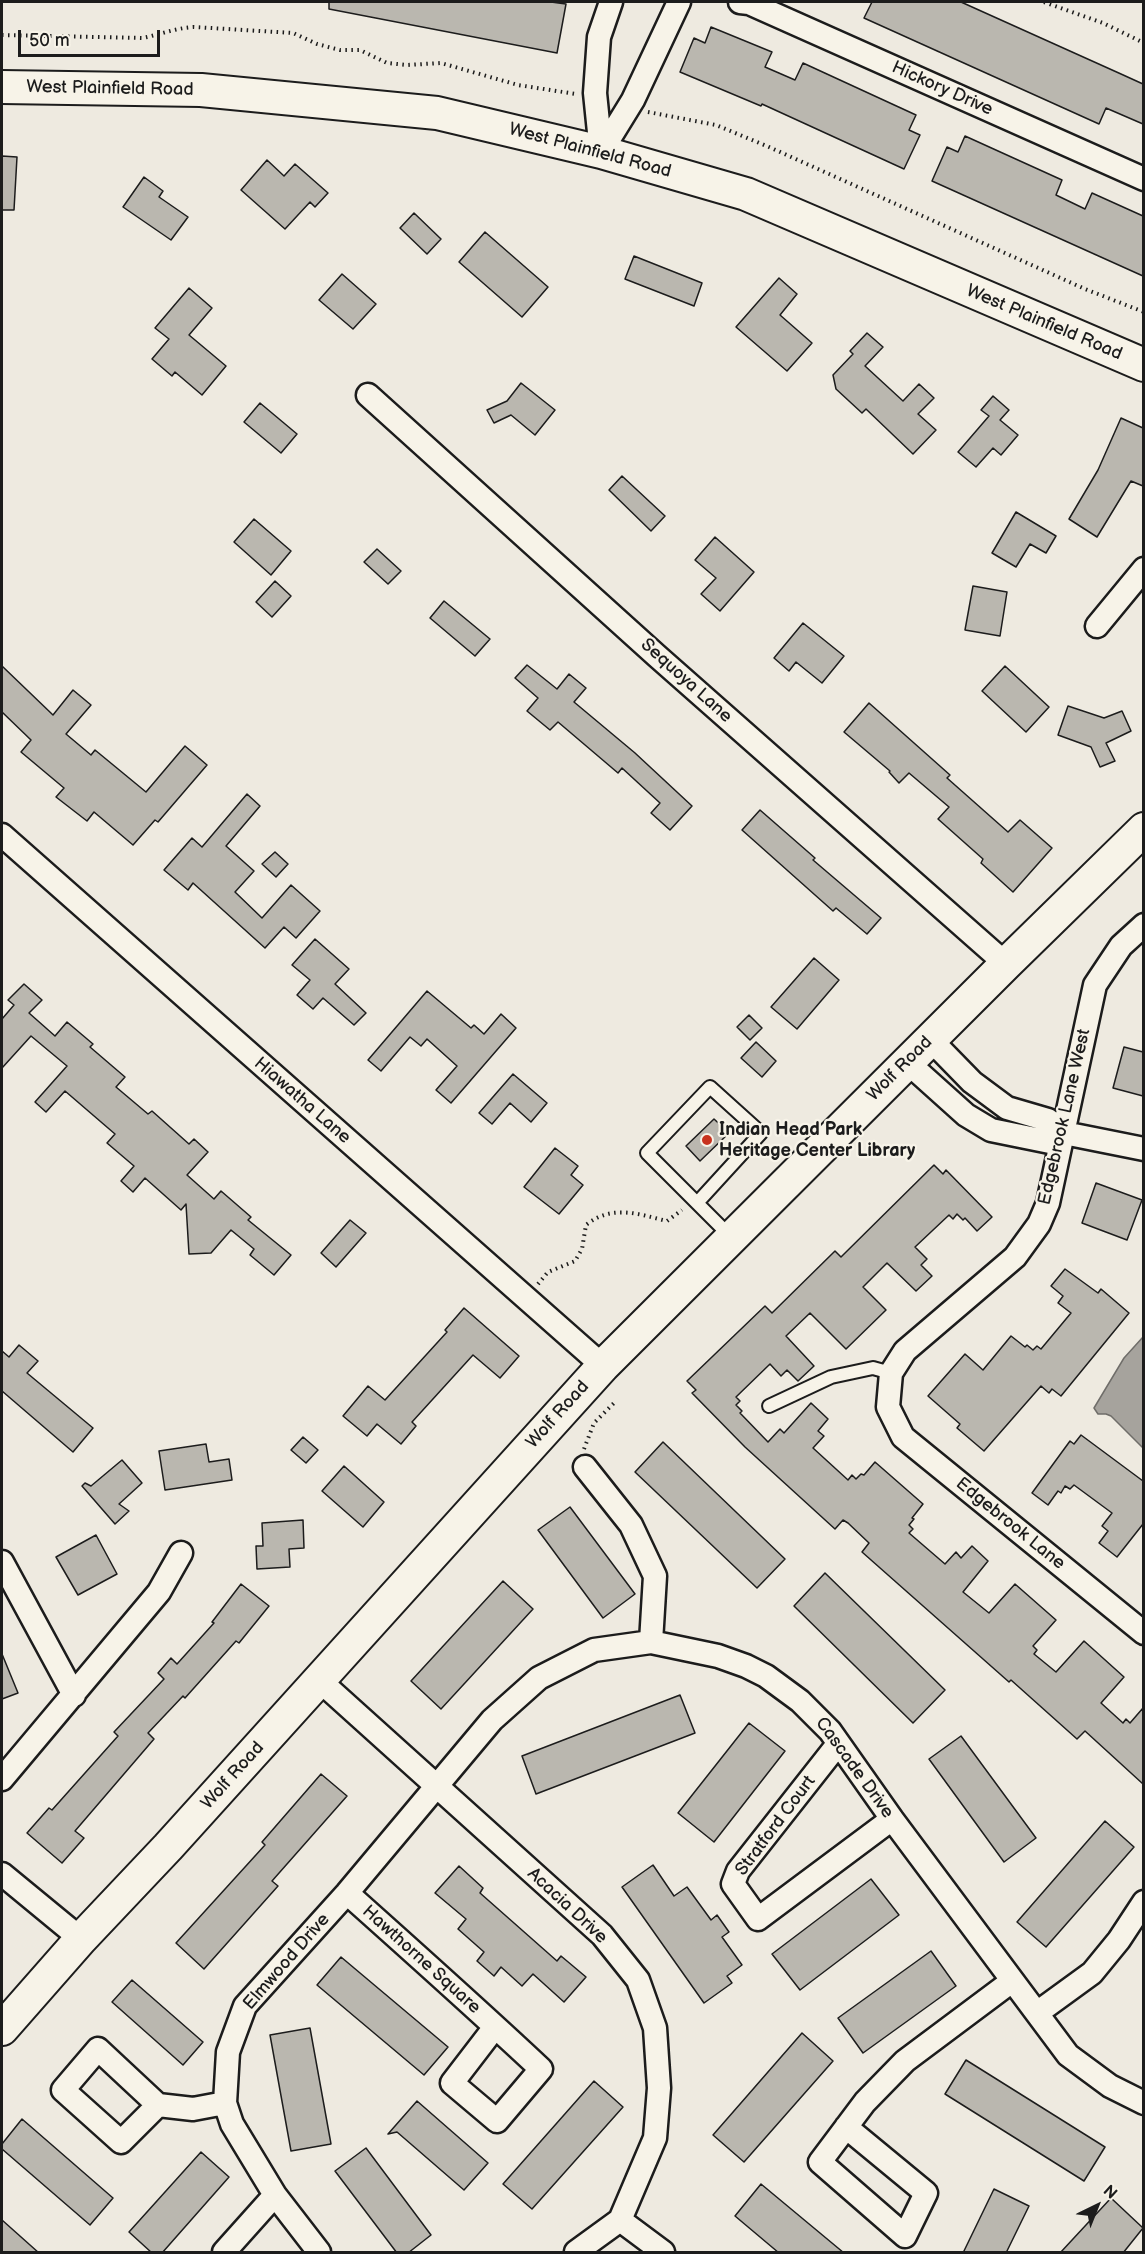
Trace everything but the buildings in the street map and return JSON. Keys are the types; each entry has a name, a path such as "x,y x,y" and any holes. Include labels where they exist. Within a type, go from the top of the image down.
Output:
{"street":[{"path":"601,152 595,93 599,37 611,2"},
{"path":"601,152 633,100 680,2"},
{"name":"Hickory Drive","path":"740,2 749,3 1143,179"},
{"name":"West Plainfield Road","path":"2,87 201,90 437,112 601,152 746,194 1143,365"},
{"name":"Sequoya Lane","path":"368,395 648,648 1006,964"},
{"path":"1097,626 1143,569"},
{"name":"Wolf Road","path":"2,2029 81,1939 168,1847 603,1366 1143,829"},
{"name":"Hiawatha Lane","path":"2,835 603,1366"},
{"name":"Edgebrook Lane West","path":"891,1372 905,1351 1015,1257 1039,1224 1048,1203 1095,985 1121,946 1143,925"},
{"path":"930,1039 972,1082 1007,1108 1048,1120 1064,1134 1143,1149"},
{"path":"907,1062 966,1115 991,1130 1050,1142 1064,1134"},
{"name":"Edgebrook Lane","path":"891,1372 888,1407 903,1437 1143,1633"},
{"path":"585,1467 631,1525 655,1576 651,1642"},
{"path":"2,1779 159,1592 181,1553"},
{"path":"2,1562 74,1695"},
{"name":"Cascade Drive","path":"436,1787 492,1720 539,1678 594,1650 651,1642 717,1656 746,1666 766,1676 821,1720 1068,2055 1110,2086 1143,2103"},
{"name":"Acacia Drive","path":"319,1680 602,1935 638,1980 655,2028 659,2088 655,2138 620,2220"},
{"name":"Stratford Court","path":"838,1744 738,1871 733,1884 758,1919 892,1819"},
{"name":"Elmwood Drive","path":"320,2253 275,2195 232,2124 225,2103 228,2052 245,2006 347,1893 436,1787"},
{"path":"2,1874 81,1939"},
{"name":"Hawthorne Square","path":"347,1893 495,2027"},
{"path":"1037,2013 1092,1973 1119,1940 1143,1902"},
{"path":"846,2127 926,2193 905,2236 820,2162 846,2127 865,2102 905,2061 1012,1981"},
{"path":"158,2105 193,2109 225,2103"},
{"path":"224,2253 275,2195"},
{"path":"576,2253 620,2220 663,2253"}],"lane":[{"path":"697,1203 761,1133 710,1087 647,1153 697,1203 732,1238"},
{"path":"769,1406 831,1377 873,1368 891,1372"}],"path":[{"path":"1044,2 1103,23 1143,43"},
{"path":"525,1298 548,1272 575,1261 582,1249 586,1225 598,1216 633,1212 667,1221 686,1207 697,1203"},
{"path":"585,1467 583,1446 594,1422 616,1401"}],"shaded area":[{"path":"1143,1337 1143,1448 1111,1416 1098,1414 1094,1408 1124,1358"}],"place":[{"name":"Indian Head Park Heritage Center Library","path":"707,1140"}]}
